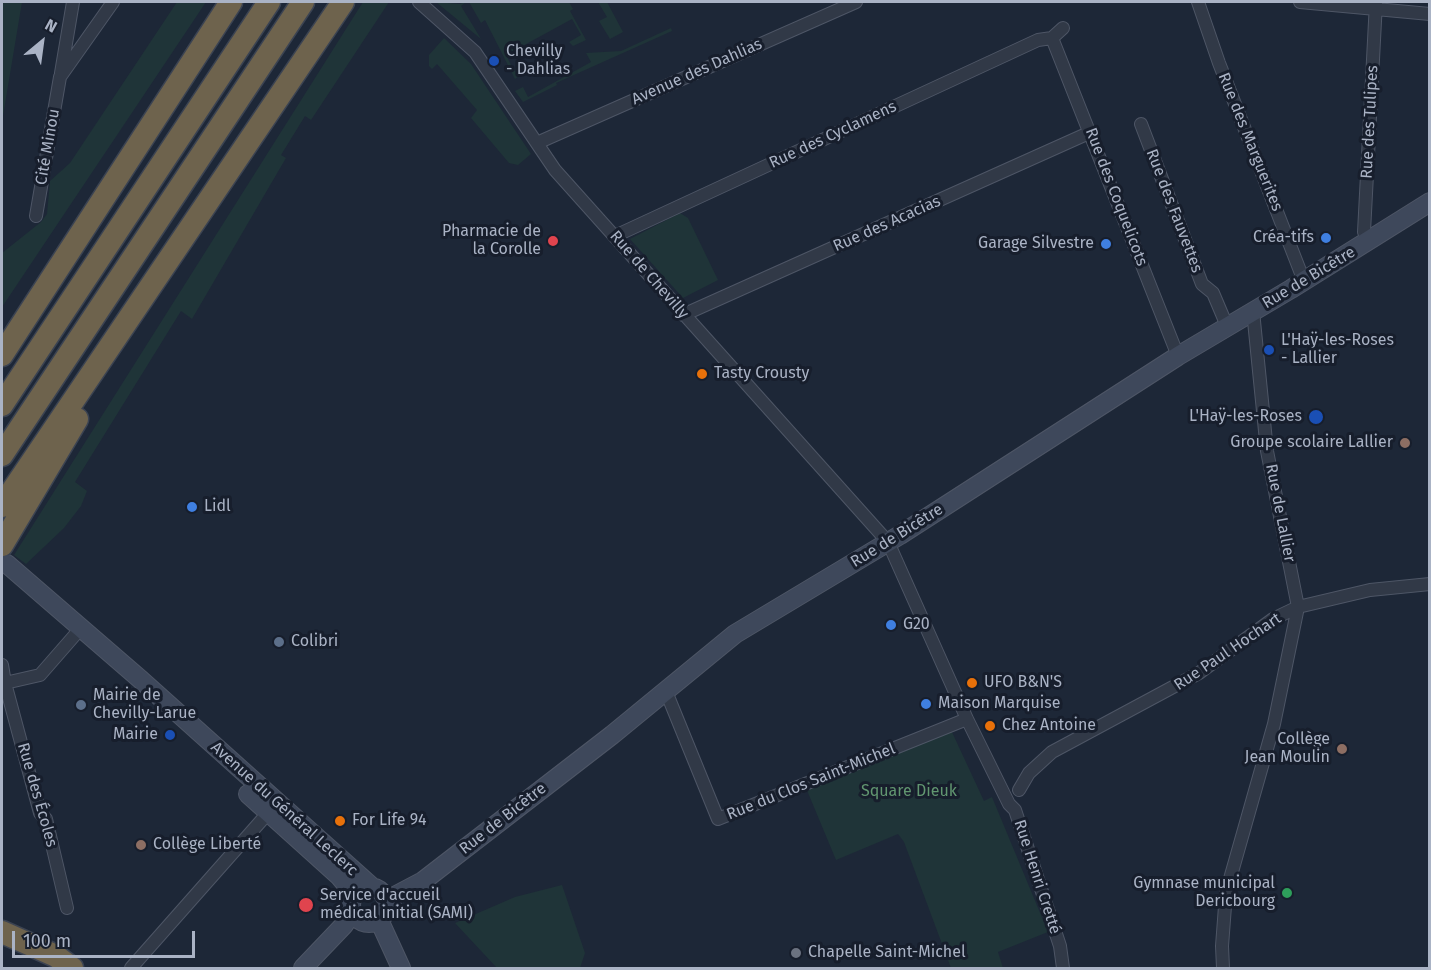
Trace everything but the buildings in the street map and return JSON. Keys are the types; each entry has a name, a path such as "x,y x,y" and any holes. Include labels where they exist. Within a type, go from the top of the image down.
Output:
{"highway":[{"path":"2,355 108,188 231,2"},
{"path":"2,405 269,2"},
{"path":"2,455 303,2"},
{"path":"2,506 343,2"},
{"path":"2,332 73,223 108,188"},
{"path":"3,561 70,431 148,289"},
{"path":"2,932 56,956 72,969"}],"street":[{"name":"Cité Minou","path":"36,216 73,2"},
{"name":"Cité Minou","path":"60,77 113,2"},
{"name":"Rue de Chevilly","path":"419,2 475,52 555,170 888,542 967,719"},
{"name":"Avenue des Dahlias","path":"537,143 856,2"},
{"name":"Rue des Marguerites","path":"1198,2 1219,63 1304,281"},
{"path":"1300,2 1376,5 1430,14"},
{"name":"Rue des Tulipes","path":"1368,242 1364,232 1376,5"},
{"path":"1052,38 1063,28"},
{"name":"Rue des Coquelicots","path":"1052,38 1178,356"},
{"name":"Rue des Cyclamens","path":"615,236 1038,40 1052,38"},
{"name":"Rue des Fauvettes","path":"1141,124 1202,284 1213,293 1227,326"},
{"name":"Rue des Acacias","path":"683,315 1091,132"},
{"name":"Rue de Bicêtre","path":"387,900 423,881 612,735 665,689 735,634 888,542 1178,356 1368,242 1430,202"},
{"name":"Rue de Lallier","path":"1253,311 1267,452 1298,608"},
{"path":"3,561 78,633 199,741 225,772 339,876 401,969"},
{"name":"Rue Paul Hochart","path":"1019,790 1029,773 1052,752 1199,673 1273,619 1298,608 1370,590 1430,584"},
{"path":"1223,969 1226,893 1274,724 1298,608"},
{"path":"5,683 40,675 78,633"},
{"name":"Avenue du Général Leclerc","path":"78,633 372,887 381,891 387,900"},
{"name":"Rue des Écoles","path":"2,665 40,813 46,819 67,908"},
{"name":"Rue du Clos Saint-Michel","path":"665,689 718,819 967,719"},
{"name":"Rue Henri Cretté","path":"967,719 1001,789 1015,810 1060,946 1063,969"},
{"path":"131,969 268,813"},
{"path":"316,969 361,912 362,888 372,887"},
{"path":"303,969 344,926 361,912 387,909 387,900"}],"green space":[{"path":"2,2 22,2 2,122"},
{"path":"177,2 206,2 2,307 2,253 41,222 47,214 50,181 70,163"},
{"path":"363,2 389,2 311,120 305,116 281,155 286,158 192,319 181,311 75,482 87,491 81,506 64,528 26,564 14,555"},
{"path":"436,2 460,4 466,2 461,6 481,39"},
{"path":"469,2 569,2 573,9 570,11 586,40 573,46 569,42 581,35 572,19 506,55 514,71 525,65 528,69 515,79 485,20 481,23"},
{"path":"598,2 607,2 623,32 610,39 599,21 607,17"},
{"path":"671,28 672,31 556,83 557,85 523,102 515,91 523,87 528,97 591,62 586,53 621,51"},
{"path":"444,38 471,64 531,154 518,165 509,163 471,118 477,110 437,64 432,69 429,66 429,55"},
{"path":"680,213 688,218 718,280 683,298 630,239"},
{"name":"Square Dieuk","path":"951,730 984,801 992,797 1048,932 998,952 1003,968 951,968 904,842 898,834 836,860 806,788"},
{"path":"562,885 585,953 580,968 497,968 455,923 515,897"}],"place":[{"name":"Chevilly - Dahlias","path":"494,61"},
{"name":"Créa-tifs","path":"1326,238"},
{"name":"Pharmacie de la Corolle","path":"553,241"},
{"name":"Garage Silvestre","path":"1106,244"},
{"name":"L'Haÿ-les-Roses - Lallier","path":"1269,350"},
{"name":"Tasty Crousty","path":"702,374"},
{"name":"L'Haÿ-les-Roses","path":"1316,417"},
{"name":"Groupe scolaire Lallier","path":"1405,443"},
{"name":"Lidl","path":"192,507"},
{"name":"G20","path":"891,625"},
{"name":"Colibri","path":"279,642"},
{"name":"UFO B&N'S","path":"972,683"},
{"name":"Maison Marquise","path":"926,704"},
{"name":"Mairie de Chevilly-Larue","path":"81,705"},
{"name":"Chez Antoine","path":"990,726"},
{"name":"Mairie","path":"170,735"},
{"name":"Collège Jean Moulin","path":"1342,749"},
{"name":"For Life 94","path":"340,821"},
{"name":"Collège Liberté","path":"141,845"},
{"name":"Gymnase municipal Dericbourg","path":"1287,893"},
{"name":"Service d'accueil médical initial (SAMI)","path":"306,905"},
{"name":"Chapelle Saint-Michel","path":"796,953"}]}
